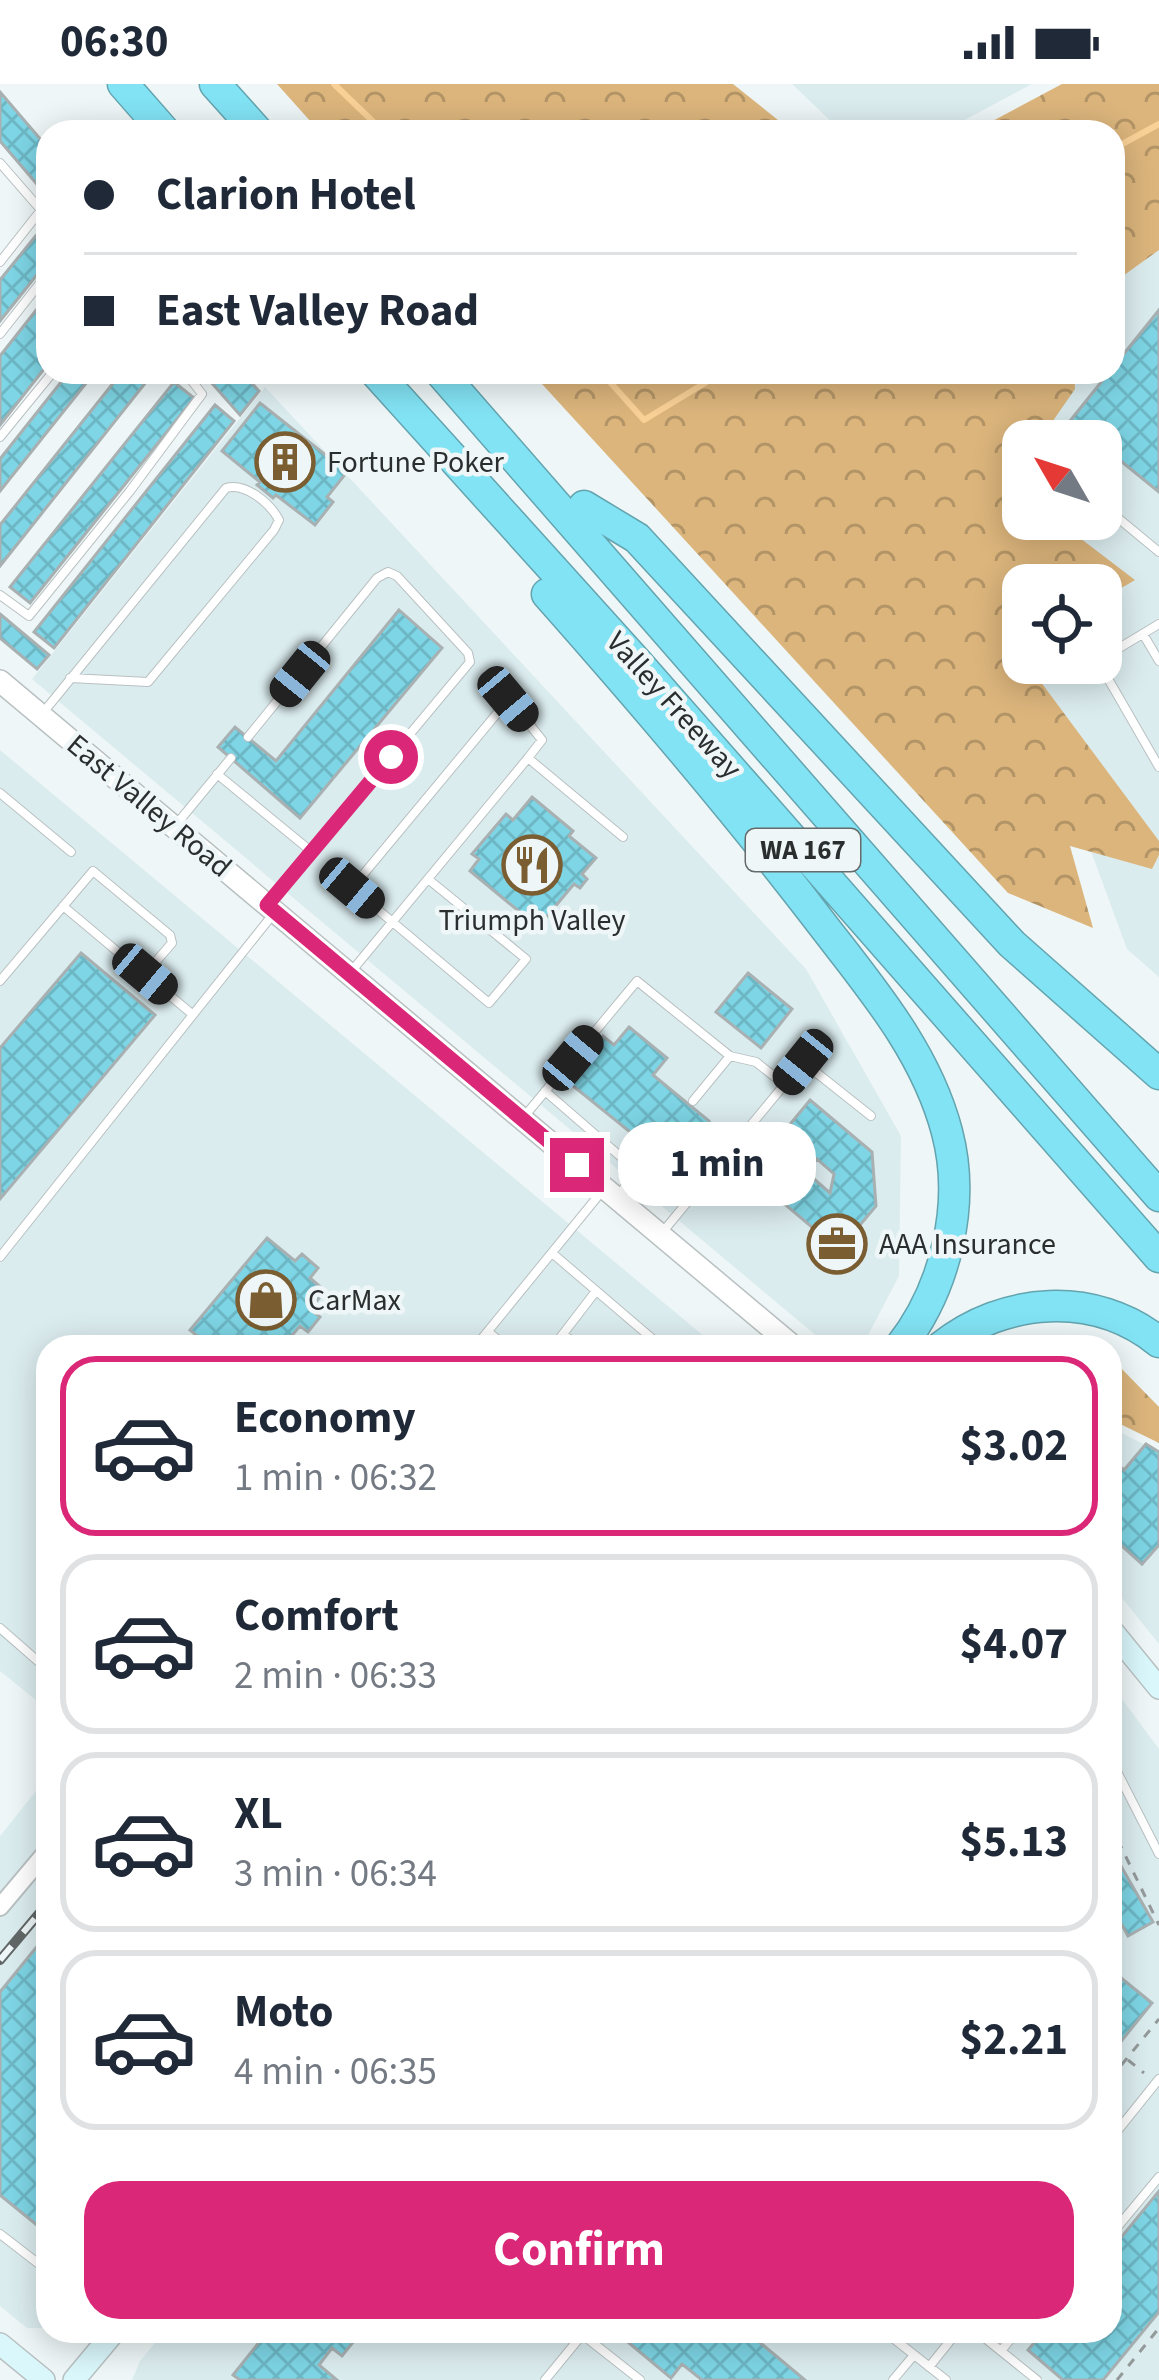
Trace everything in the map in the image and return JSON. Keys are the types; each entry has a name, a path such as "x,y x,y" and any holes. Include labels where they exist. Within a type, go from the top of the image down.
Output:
{"highway":[{"path":"123,84 154,120"},
{"path":"190,84 221,120"},
{"path":"215,84 247,120"},
{"name":"Valley Freeway","path":"386,384 636,661 1159,1257"},
{"path":"450,384 1159,1196"},
{"name":"Valley Freeway","path":"478,384 1159,1169"},
{"path":"442,448 489,527 719,791 897,1022 947,1132 954,1202 940,1271 906,1335"},
{"path":"584,506 637,538 998,929 1159,1075"},
{"path":"957,1335 992,1316 1061,1305 1141,1327 1159,1342"}],"main road":[{"path":"1122,1643 1159,1688"},
{"path":"74,2380 105,2343"},
{"path":"0,2344 44,2380"}],"street":[{"name":"East Valley Road","path":"0,681 780,1335"},
{"path":"0,1907 36,1864"}],"lane":[{"path":"0,163 36,203"},
{"path":"0,186 10,173"},
{"path":"0,262 36,224"},
{"path":"0,334 36,288"},
{"path":"0,437 43,384"},
{"path":"0,595 29,616 202,394 194,384"},
{"path":"41,715 70,678 226,488 245,488 274,511 279,520 274,530 148,682 70,678"},
{"path":"1122,521 1159,552"},
{"path":"0,1257 192,1014 312,852 470,662 468,653 398,576 388,572 377,578 248,737"},
{"path":"1122,647 1159,624"},
{"path":"1143,634 1159,661"},
{"path":"1113,684 1159,767"},
{"path":"350,974 392,922 528,758 542,740 508,699 352,888 392,922 489,1004 526,959 428,879"},
{"path":"174,827 231,758"},
{"path":"528,758 623,837"},
{"path":"218,774 312,852"},
{"path":"0,793 71,852"},
{"path":"0,981 93,871 170,935 172,944 145,974"},
{"path":"64,906 192,1014"},
{"path":"522,1119 638,981 730,1056 756,1062 785,1085"},
{"path":"693,1101 730,1056"},
{"path":"660,1235 803,1062 871,1116"},
{"path":"485,1335 552,1252 636,1170 545,1091"},
{"path":"552,1252 648,1335"},
{"path":"563,1334 596,1291"},
{"path":"488,1332 492,1335"},
{"path":"0,1628 36,1660"},
{"path":"1122,1782 1159,1854"},
{"path":"1122,2125 1157,2081"},
{"path":"1122,2222 1159,2177"},
{"path":"0,2234 36,2262"},
{"path":"545,2380 576,2343"},
{"path":"596,2343 640,2380"},
{"path":"899,2343 946,2380"},
{"path":"929,2367 948,2343"},
{"path":"991,2343 1037,2380"},
{"path":"1001,2351 1007,2343"},
{"path":"893,2380 914,2355"}],"path":[{"path":"1122,1849 1159,1925"},
{"path":"1122,2064 1159,2019"},
{"path":"1126,2059 1157,2081"},
{"path":"1117,2380 1159,2328"}],"shaded area":[{"path":"792,84 1032,84 964,120 830,120"},
{"path":"1159,222 1159,977 1127,949 1029,684 1122,684 1122,564 1002,564 1002,610 918,384 1125,384 1125,242"},
{"path":"265,387 806,969 901,1136 899,1276 868,1335 815,1335 32,679"},
{"path":"0,750 703,1335 36,1335 36,1700 0,1671"},
{"path":"1122,1433 1159,1452 1159,1644 1122,1598"},
{"path":"1122,1699 1159,1749 1159,2380 132,2380 155,2343 1122,2343"},
{"path":"36,1791 36,2328 27,2328 0,2306 0,1836"}],"green space":[{"path":"277,84 733,84 778,120 309,120"},
{"path":"1062,84 1159,84 1159,250 1125,274 1125,120 994,120"},
{"path":"542,384 1075,384 1054,420 1002,420 1002,540 1083,540 1114,564 1002,564 1002,684 1042,684 1159,841 1152,869 1070,846 1093,928 1008,893"},
{"path":"1122,570 1135,580 1122,588"},
{"path":"1122,1369 1159,1407 1159,1443 1122,1425"}],"building":[{"path":"0,92 36,134 36,183 0,141"},
{"path":"36,235 36,276 0,321 0,280"},
{"path":"36,310 36,379 0,425 0,356"},
{"path":"1159,310 1159,492 1122,462 1122,420 1071,420 1100,384 1125,384 1125,352"},
{"path":"59,384 85,384 0,491 0,459"},
{"path":"112,384 144,384 0,566 0,525"},
{"path":"172,384 194,398 30,603 10,587"},
{"path":"213,384 253,384 259,391 240,415"},
{"name":"Fortune Poker","path":"260,403 347,472 327,497 333,502 315,525 276,495 273,498 222,451"},
{"path":"215,405 234,421 54,648 34,632"},
{"path":"399,610 442,648 300,818 218,747 235,727 276,761"},
{"path":"0,614 49,655 37,669 0,638"},
{"name":"Triumph Valley","path":"532,797 573,831 569,836 596,858 582,874 587,879 580,888 574,884 538,927 470,871 479,859 472,854 506,814 513,820"},
{"path":"81,953 155,1015 0,1199 0,1048"},
{"path":"748,973 792,1009 761,1048 716,1012"},
{"path":"629,1027 667,1058 653,1075 709,1121 672,1166 567,1081 603,1036 614,1045"},
{"path":"810,1100 872,1152 876,1206 839,1250 749,1174","holes":["817,1159 834,1174 830,1193 806,1172"]},
{"name":"CarMax","path":"267,1238 295,1261 302,1254 318,1268 310,1278 325,1291 310,1309 320,1317 308,1332 300,1326 292,1335 196,1335 190,1330"},
{"path":"1146,1444 1159,1452 1159,1545 1142,1564 1122,1546 1124,1470"},
{"path":"1122,1868 1153,1922 1128,1936 1122,1925"},
{"path":"36,1948 36,2224 0,2195 0,1992"},
{"path":"1122,1979 1152,2003 1122,2040"},
{"path":"1159,2191 1159,2312 1103,2380 1063,2380 1028,2350 1034,2343 1122,2343 1122,2236"},
{"path":"258,2343 352,2343 342,2356 332,2348 319,2365 337,2380 240,2380 233,2375"},
{"path":"629,2343 760,2343 805,2380 702,2380 682,2364 671,2378"}],"waterway":[{"path":"334,84 372,120"},
{"path":"1125,142 1159,124"},
{"path":"612,384 644,420 703,384"}],"railway":[{"path":"0,1960 36,1917"}],"place":[{"name":"Fortune Poker","path":"285,462"},
{"name":"Triumph Valley","path":"532,865"},
{"name":"AAA Insurance","path":"837,1244"},
{"name":"CarMax","path":"266,1300"}],"route":[{"path":"391,757 267,905 577,1165"}]}
